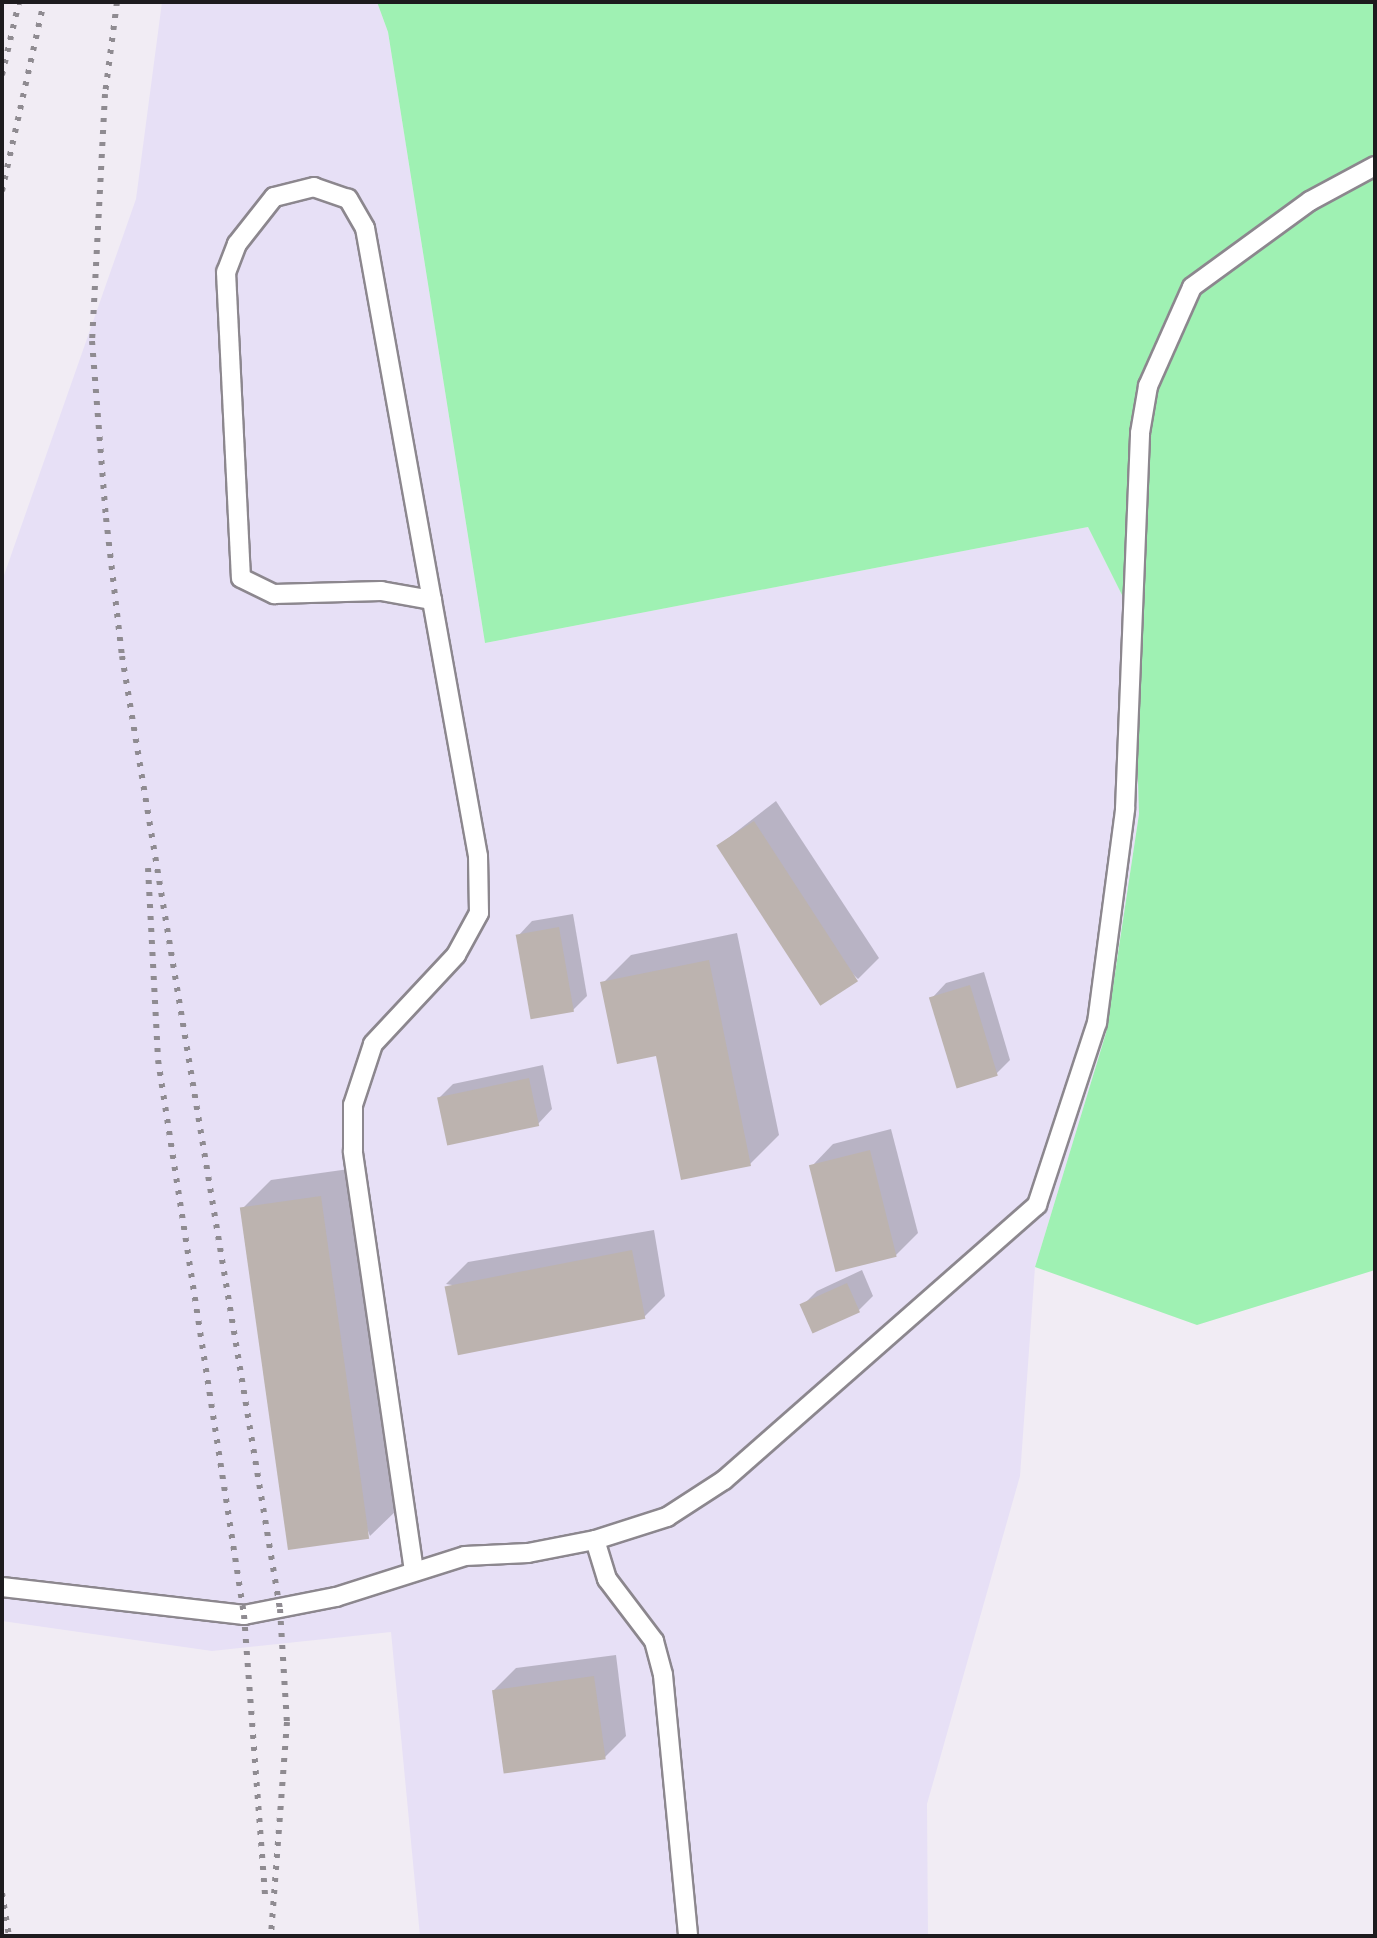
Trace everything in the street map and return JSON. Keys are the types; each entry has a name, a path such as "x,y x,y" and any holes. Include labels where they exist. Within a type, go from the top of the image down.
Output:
{"lane":[{"path":"2,1587 244,1615 336,1597 465,1556 528,1553 595,1540 667,1517 724,1480 1037,1205 1097,1023 1125,809 1140,433 1148,386 1192,287 1310,201 1375,166"},
{"path":"414,1571 353,1151 353,1105 373,1044 456,955 479,913 478,856 432,600 365,228 348,199 314,187 274,197 237,244 226,272 241,578 274,594 381,591 432,600"},
{"path":"595,1540 607,1579 624,1595 654,1641 663,1675 688,1936"}],"shaded area":[{"path":"162,2 377,2 388,32 485,643 1088,527 1133,617 1139,814 1106,1033 1035,1267 1020,1476 927,1804 928,1936 420,1936 391,1632 212,1651 2,1621 2,581 136,199"}],"green space":[{"path":"377,2 1375,2 1375,1270 1197,1325 1035,1267 1106,1033 1139,814 1133,617 1088,527 485,643 388,32"}],"building":[{"path":"754,821 858,981 820,1006 716,846"},
{"path":"559,927 574,1012 531,1019 516,935"},
{"path":"709,960 751,1166 681,1180 656,1056 617,1064 600,982"},
{"path":"970,985 998,1076 957,1088 929,998"},
{"path":"529,1078 539,1126 447,1145 437,1098"},
{"path":"870,1150 897,1257 835,1272 809,1165"},
{"path":"321,1196 369,1539 288,1550 240,1207"},
{"path":"632,1250 645,1319 458,1355 445,1286"},
{"path":"847,1283 860,1312 813,1333 799,1304"},
{"path":"594,1676 606,1759 504,1774 492,1690"}],"railway":[{"path":"2,75 19,2"},
{"path":"2,191 44,2"},
{"path":"117,2 105,94 92,341 106,518 122,656 280,1609 287,1722 271,1936"},
{"path":"148,868 158,1060 244,1615 265,1896"},
{"path":"2,1893 9,1936"}]}
